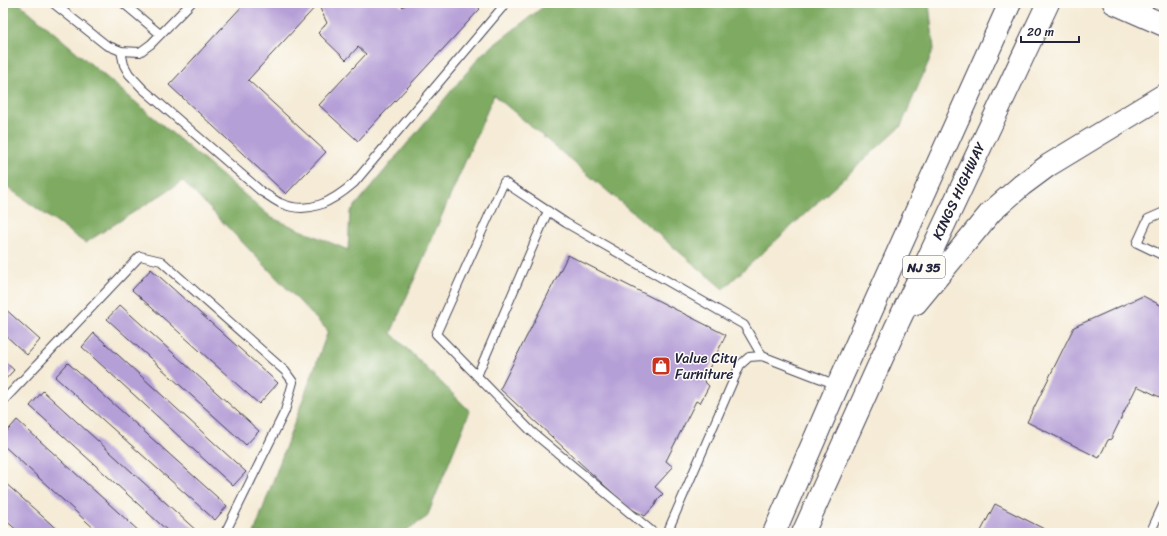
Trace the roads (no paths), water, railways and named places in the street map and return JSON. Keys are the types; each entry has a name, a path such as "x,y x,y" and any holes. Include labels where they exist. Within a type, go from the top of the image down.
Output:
{"main road":[{"name":"NJ 35","path":"774,533 838,385 1010,3"},
{"name":"KINGS HIGHWAY","path":"803,533 896,327 1048,3"},
{"path":"1114,3 1164,26"},
{"path":"896,327 991,212 1022,185 1048,164 1164,96"}],"lane":[{"path":"53,3 106,45 121,52 140,52 151,44 191,3"},
{"path":"123,3 160,34"},
{"path":"121,52 124,65 129,74 143,89 262,192 281,203 298,208 319,206 342,194 354,183 506,3"},
{"path":"654,533 530,431 436,334 504,182 573,227 744,326 762,356"},
{"path":"477,376 548,211"},
{"path":"1164,212 1148,219 1137,243 1164,256"},
{"path":"3,401 140,256 161,262 285,371 293,382 285,411 225,533"},
{"path":"667,533 740,365 748,357 762,356 838,385"},
{"path":"1150,533 1164,503"}],"place":[{"name":"Value City Furniture","path":"661,366"}]}
